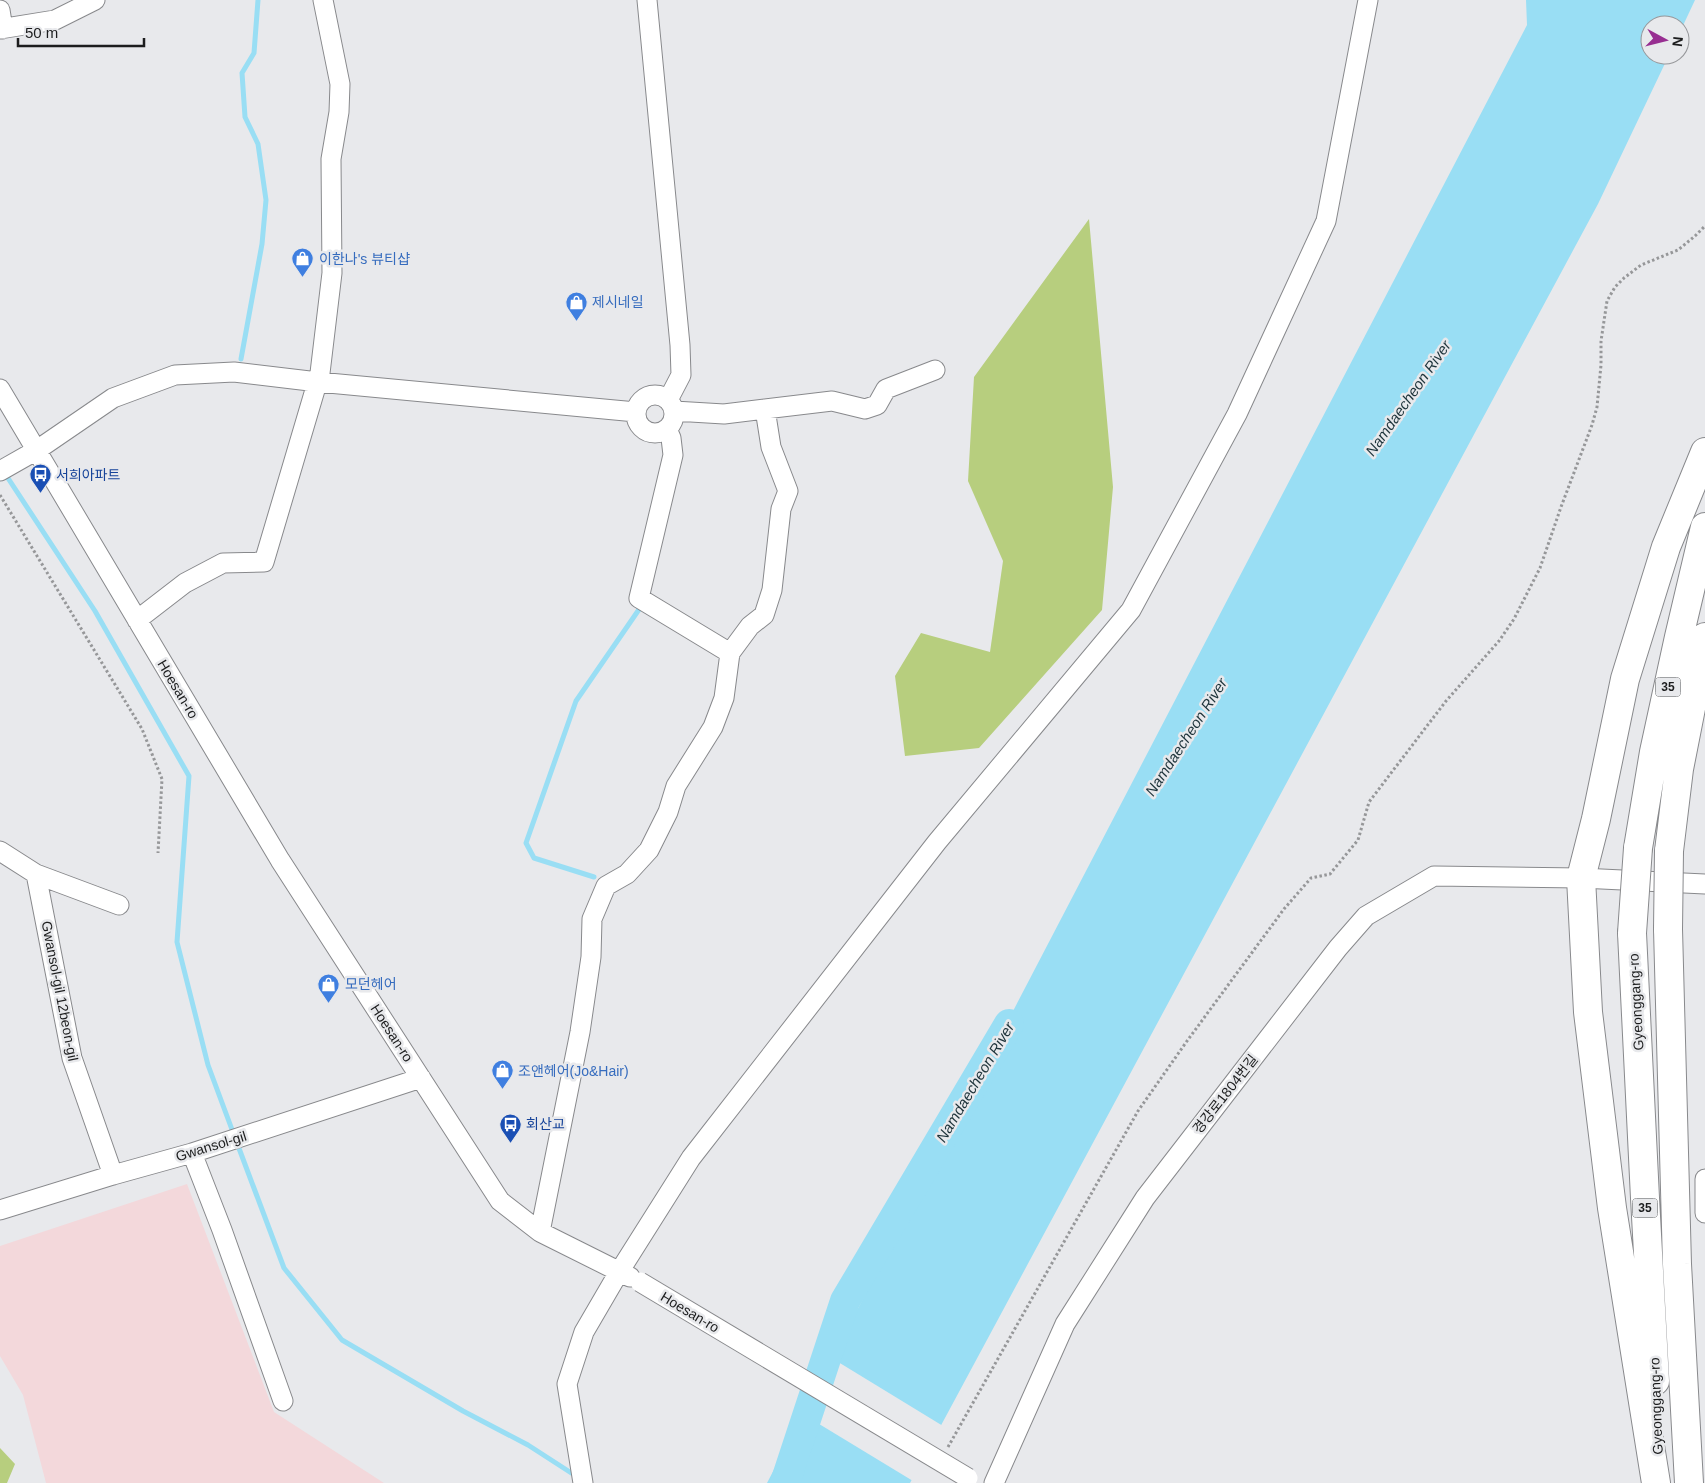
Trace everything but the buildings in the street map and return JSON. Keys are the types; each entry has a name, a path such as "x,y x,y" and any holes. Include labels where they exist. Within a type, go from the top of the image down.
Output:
{"highway":[{"path":"1657,1483 1612,1208 1588,1012 1581,878 1596,818 1625,679 1666,548 1705,452"},
{"name":"Gyeonggang-ro","path":"1657,1483 1658,1419 1632,933 1638,848 1654,752 1705,527"},
{"name":"Gyeonggang-ro","path":"1689,1483 1677,1264 1668,929 1669,852 1678,769 1705,637"}],"street":[{"path":"0,10 2,29 55,20 95,0"},
{"path":"136,620 186,583 223,563 264,562 318,382 332,273 331,159 339,112 340,84 323,0"},
{"path":"647,0 680,345 681,375 671,406 674,418 667,429 655,433 649,432 639,424 636,418 638,406 646,397 658,395 671,406 724,414 832,401 865,409 878,405 886,389 936,370"},
{"path":"583,1483 567,1384 584,1332 619,1272 691,1158 937,842 1131,610 1237,414 1326,221 1368,0"},
{"path":"6,467 37,450 114,398 175,375 234,372 318,382 636,412"},
{"name":"Hoesan-ro","path":"0,389 280,860 500,1201 540,1232 640,1282 972,1480"},
{"path":"540,1232 580,1032 592,957 592,919 606,886 626,874 649,850 668,812 676,786 713,727 724,698 730,653 750,626 764,615 772,590 781,509 788,491 771,447 765,409"},
{"path":"667,429 671,438 673,455 639,598 730,653"},
{"path":"0,851 36,874 119,904"},
{"name":"Gwansol-gil 12beon-gil","path":"36,874 72,1058 113,1174"},
{"name":"경강로1804번길","path":"994,1483 1065,1324 1145,1198 1338,948 1366,916 1434,876 1581,878 1705,884"},
{"name":"Gwansol-gil","path":"0,1210 113,1174 224,1142 422,1078"},
{"path":"192,1152 283,1401"},
{"path":"1705,1179 1705,1213"}],"path":[{"path":"946,1451 1138,1111 1284,909 1311,878 1330,874 1358,840 1369,802 1446,701 1499,641 1514,619 1540,568 1592,425 1597,407 1601,342 1607,301 1615,287 1624,278 1641,265 1678,250 1705,226"},
{"path":"0,495 142,729 162,779 158,853"}],"shaded area":[{"path":"187,1184 274,1412 384,1483 46,1483 23,1395 0,1356 0,1246"}],"green space":[{"path":"1089,219 1113,487 1102,610 979,748 905,756 895,676 921,633 990,652 1003,561 968,481 974,377"},
{"path":"0,1448 15,1464 7,1483 0,1483"}],"water":[{"path":"1526,0 1695,0 1688,15 1640,15 1640,65 1664,65 1598,204 910,1483 767,1483 1527,25"}],"pier":[{"path":"830,1357 943,1426 913,1481 801,1413"}],"waterway":[{"path":"241,359 262,244 266,200 258,144 245,117 242,73 254,53 258,0"},
{"path":"4,472 95,611 189,776 177,942 208,1065 234,1135"},
{"path":"594,877 534,858 526,843 576,701 640,608"},
{"name":"Namdaecheon River","path":"785,1483 845,1301 1009,1024"},
{"path":"237,1143 284,1268 342,1340 463,1411 528,1445 576,1476"}],"place":[{"name":"이한나's 뷰티샵","path":"303,278"},
{"name":"제시네일","path":"576,321"},
{"name":"서희아파트","path":"40,494"},
{"name":"모던헤어","path":"329,1003"},
{"name":"조앤헤어(Jo&Hair)","path":"502,1090"},
{"name":"회산교","path":"510,1143"}]}
